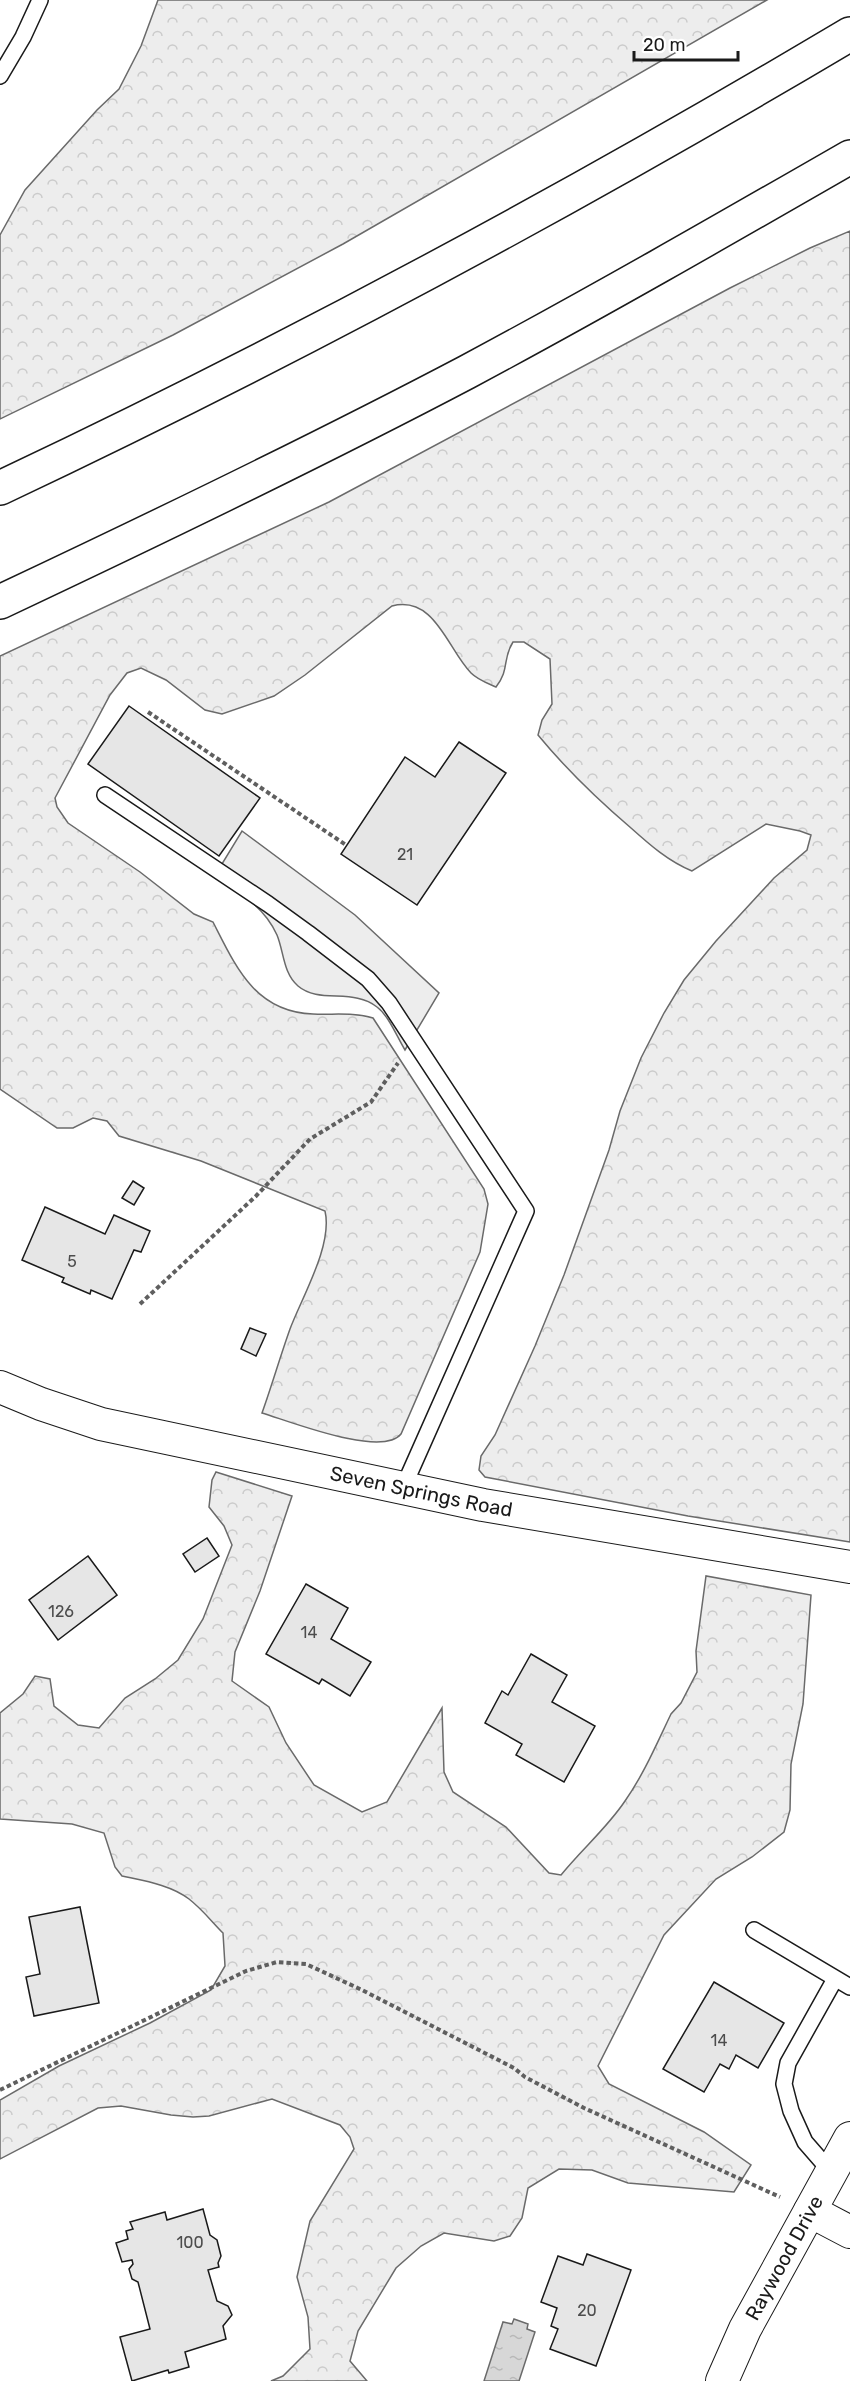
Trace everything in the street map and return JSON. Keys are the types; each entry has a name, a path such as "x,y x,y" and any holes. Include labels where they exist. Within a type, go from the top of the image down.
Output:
{"highway":[{"path":"0,488 126,428 447,262 850,34"},
{"path":"0,602 243,487 466,372 636,279 850,157"}],"street":[{"name":"Seven Springs Road","path":"0,1387 41,1404 102,1424 483,1505 850,1567"},
{"name":"Raywood Drive","path":"722,2381 745,2329 850,2138"},
{"path":"810,2211 850,2232"}],"lane":[{"path":"0,76 40,0"},
{"path":"105,795 268,904 362,973 380,991 414,1040 526,1210 403,1488"},
{"path":"754,1930 850,1987"},
{"path":"832,2173 805,2142 791,2111 784,2084 788,2063 835,1978"}],"path":[{"path":"148,712 346,845"},
{"path":"140,1304 256,1196 310,1139 371,1102 414,1040"},
{"path":"0,2090 246,1971 277,1962 293,1962 306,1964 362,1990 514,2068 525,2077 584,2108 810,2211"}],"green space":[{"path":"158,0 767,0 343,244 173,335 0,419 0,235 25,190 119,89 141,46"},
{"path":"850,231 850,1542 688,1516 485,1477 479,1470 481,1456 495,1435 564,1275 609,1150 620,1111 641,1058 664,1013 684,980 716,941 774,878 807,850 811,835 766,824 692,871 675,862 652,846 606,806 538,735 542,720 552,704 550,659 524,642 513,642 503,675 496,687 471,673 430,616 407,605 392,606 305,675 274,696 222,714 205,710 166,680 141,668 127,673 110,695 55,798 57,807 68,823 140,872 194,914 213,922 239,970 262,996 276,1005 293,1011 373,1018 484,1189 488,1204 480,1252 401,1434 391,1440 375,1442 356,1440 334,1436 262,1413 290,1329 321,1255 325,1239 325,1211 201,1161 119,1136 107,1121 93,1118 73,1128 57,1128 0,1089 0,656 329,502 730,288 810,248"},
{"path":"216,1472 292,1496 260,1591 235,1652 232,1681 269,1707 286,1743 314,1785 362,1812 387,1802 442,1708 444,1772 453,1792 506,1827 549,1873 561,1875 618,1811 632,1791 671,1714 681,1703 697,1672 696,1651 706,1576 811,1595 803,1704 791,1764 790,1810 784,1832 752,1857 716,1879 664,1935 598,2066 609,2084 704,2132 751,2165 734,2192 628,2183 592,2170 559,2169 528,2188 522,2218 510,2236 494,2241 444,2233 421,2246 396,2268 358,2331 350,2361 367,2381 271,2381 283,2376 310,2349 308,2317 297,2277 310,2221 354,2149 350,2137 340,2125 272,2099 209,2116 193,2117 121,2106 98,2108 0,2159 0,2100 59,2066 150,2023 211,1990 225,1966 223,1933 182,1894 157,1884 122,1876 115,1867 104,1833 72,1824 0,1819 0,1713 23,1694 35,1676 50,1679 54,1706 78,1725 99,1728 125,1698 155,1679 178,1660 203,1619 232,1545 224,1526 209,1507 212,1480"}],"shaded area":[{"path":"242,831 355,915 439,993 405,1050 385,1016 368,1001 316,994 298,986 289,975 272,925 250,901 214,877"}],"water":[{"path":"514,2319 528,2324 527,2329 535,2332 519,2381 484,2381 503,2322 512,2324"}],"building":[{"path":"129,706 260,798 219,856 88,764"},
{"path":"459,742 506,773 417,905 341,854 405,757 435,777"},
{"path":"133,1181 144,1188 134,1205 122,1198"},
{"path":"45,1207 105,1234 114,1215 150,1231 141,1252 134,1250 112,1299 91,1290 90,1294 62,1282 64,1278 22,1260"},
{"path":"250,1328 266,1334 256,1356 241,1349"},
{"path":"207,1538 219,1556 195,1572 183,1554"},
{"path":"88,1556 117,1595 58,1640 29,1600"},
{"path":"306,1584 348,1608 331,1639 371,1662 350,1696 322,1679 319,1684 266,1654"},
{"path":"531,1654 567,1675 552,1702 595,1726 564,1782 516,1755 522,1744 485,1723 502,1691 508,1695"},
{"path":"80,1907 99,2003 34,2016 26,1977 40,1974 29,1917"},
{"path":"714,1982 784,2023 758,2068 736,2055 729,2069 720,2064 704,2092 663,2069"},
{"path":"203,2209 210,2235 217,2240 221,2256 219,2267 208,2270 217,2301 228,2306 232,2315 223,2326 226,2339 185,2352 189,2367 169,2373 168,2370 132,2381 120,2337 150,2329 138,2282 132,2279 129,2269 133,2264 132,2260 122,2262 116,2243 128,2239 126,2231 133,2229 130,2222 165,2212 167,2220"},
{"path":"587,2254 631,2270 596,2366 550,2349 558,2329 551,2326 557,2308 541,2302 558,2256 583,2265"}]}
